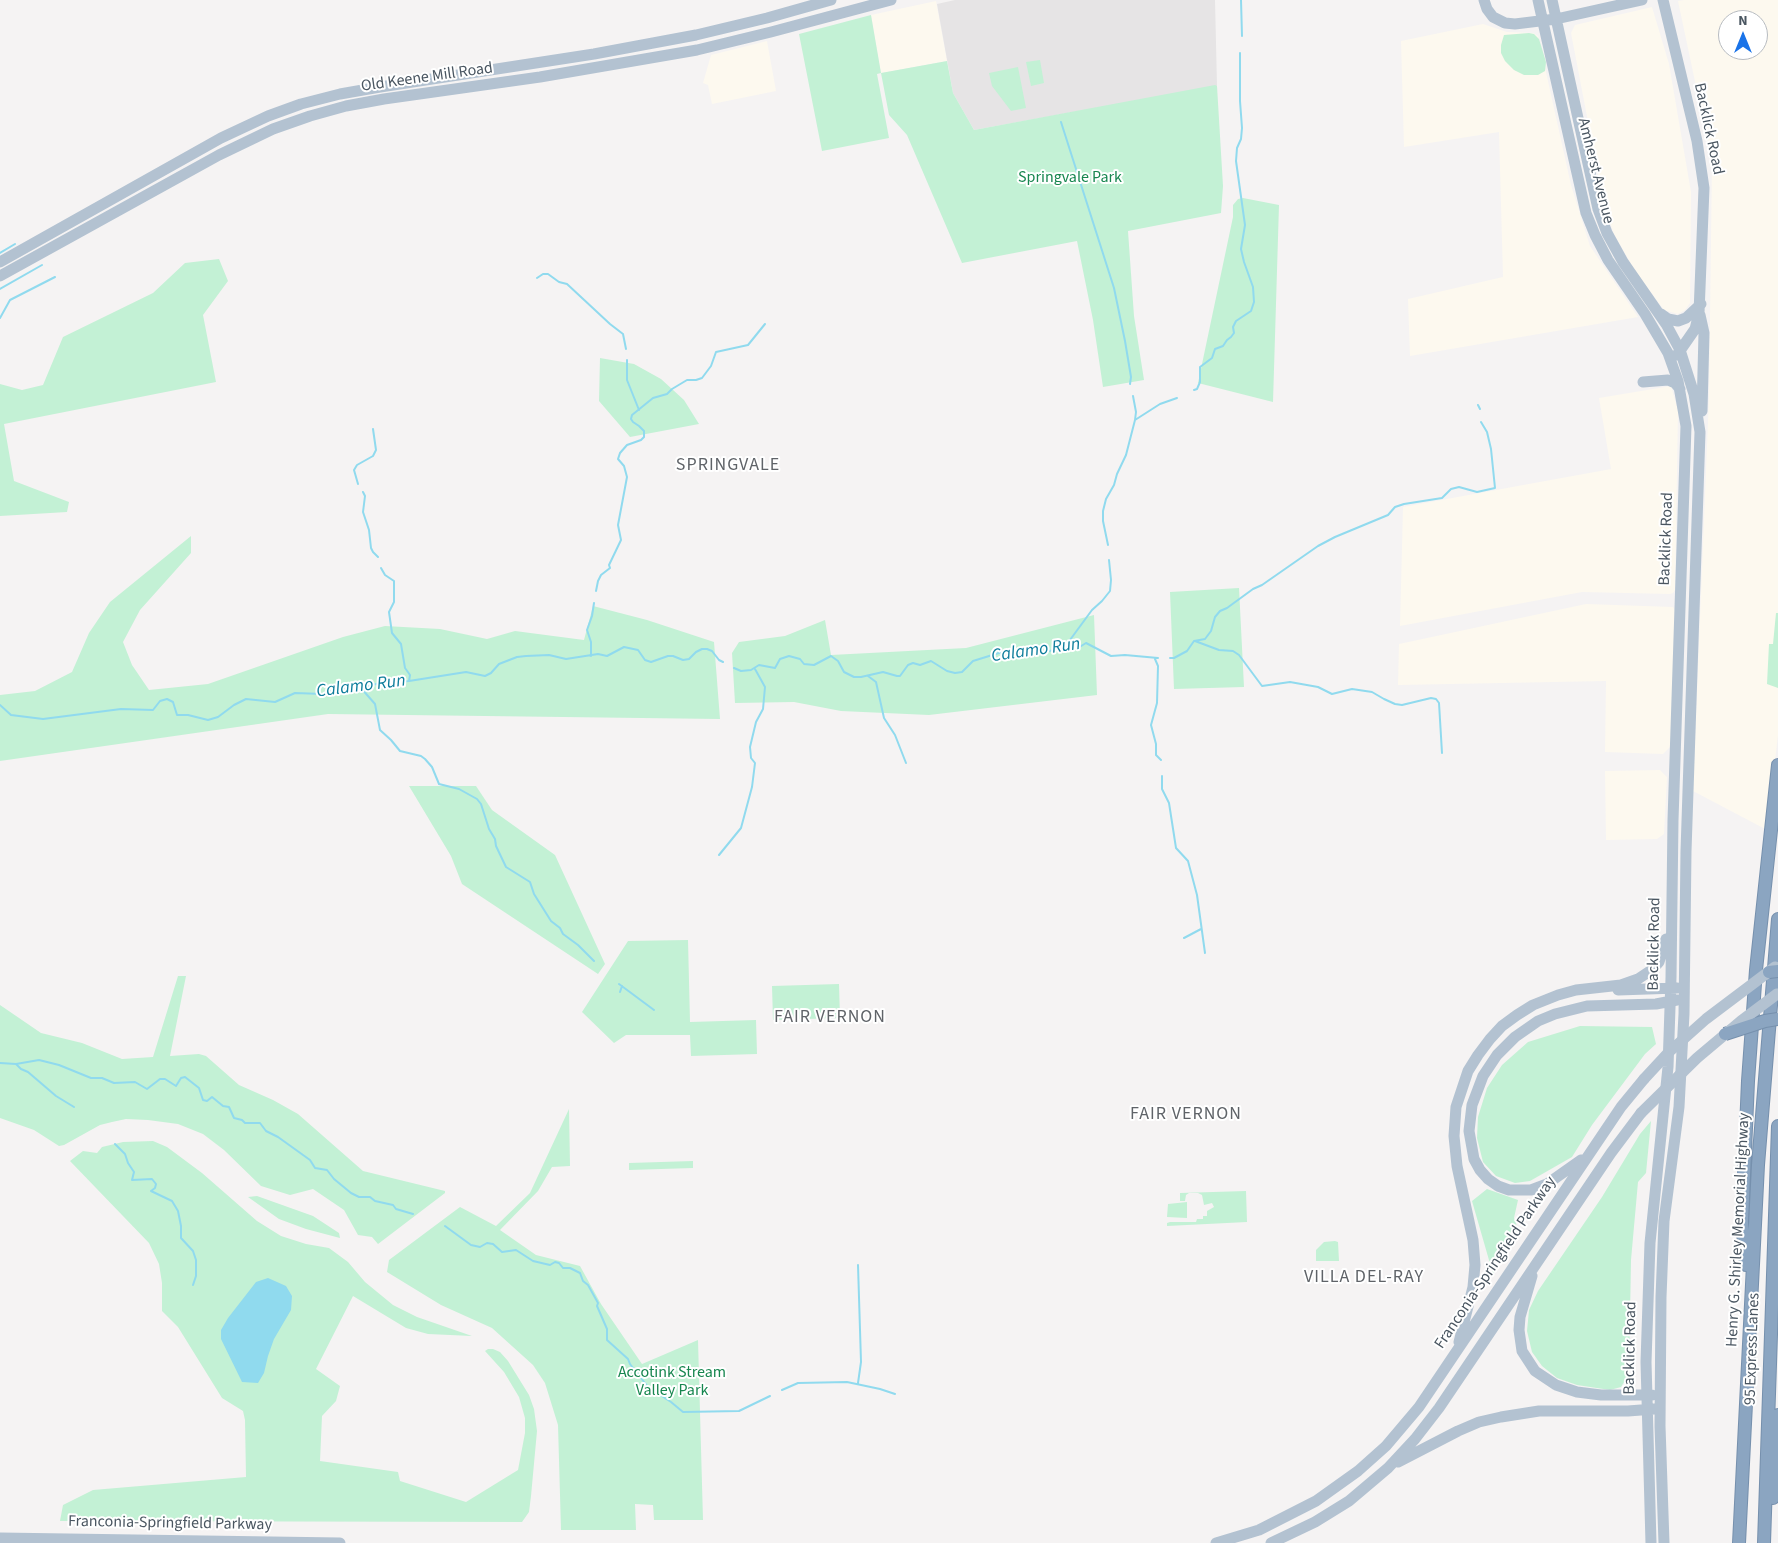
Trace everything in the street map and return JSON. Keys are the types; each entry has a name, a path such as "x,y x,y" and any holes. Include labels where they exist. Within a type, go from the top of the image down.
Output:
{"highway":[{"path":"1750,1300 1742,1222 1748,1081 1757,952 1778,765"},
{"name":"Henry G. Shirley Memorial Highway","path":"1739,1543 1750,1300 1764,1086 1778,919"},
{"path":"1724,1034 1765,1020 1778,1019"},
{"name":"95 Express Lanes","path":"1764,1543 1778,1126"},
{"path":"1768,1543 1772,1518 1778,1415"}],"main road":[{"name":"Old Keene Mill Road","path":"0,262 221,138 268,116 301,104 340,94 380,87 594,54 696,35 831,0"},
{"name":"Old Keene Mill Road","path":"0,276 219,155 273,129 310,116 346,106 375,101 531,79 698,50 891,0"},
{"path":"1484,0 1487,9 1497,20 1505,23 1524,24 1543,22 1642,0"},
{"name":"Amherst Avenue","path":"1538,0 1582,198 1590,224 1608,260 1654,328 1671,361"},
{"name":"Amherst Avenue","path":"1552,0 1598,209 1607,233 1623,262 1657,311 1680,350"},
{"name":"Backlick Road","path":"1651,1543 1646,1410 1650,1243 1666,1095 1671,989 1673,820 1687,441 1685,414 1680,389 1671,361 1695,329 1700,308 1704,200 1703,176 1697,141 1663,0"},
{"path":"1657,311 1668,319 1678,321 1700,308 1704,333 1700,432"},
{"name":"Backlick Road","path":"1664,1543 1660,1409 1663,1244 1679,1107 1700,432 1694,394 1680,350"},
{"path":"1643,382 1668,380 1680,389"},
{"path":"1458,1350 1473,1287 1475,1265 1473,1240 1454,1146 1456,1107 1464,1081 1483,1047 1502,1026 1516,1015 1558,994 1621,985 1644,975 1657,965 1665,948 1672,908"},
{"name":"Franconia-Springfield Parkway","path":"1216,1543 1259,1530 1294,1514 1326,1495 1358,1471 1386,1446 1411,1417 1458,1350 1621,1107 1669,1052 1706,1019 1775,969"},
{"path":"1599,988 1620,990 1671,989 1684,993"},
{"path":"1589,1155 1553,1181 1536,1189 1515,1191 1492,1182 1476,1165 1469,1139 1470,1112 1483,1076 1503,1048 1515,1036 1555,1014 1587,1006 1670,1002 1684,993"},
{"name":"Franconia-Springfield Parkway","path":"1271,1543 1304,1528 1338,1508 1388,1468 1411,1444 1431,1419 1614,1148 1641,1113 1685,1068 1724,1034 1778,993"},
{"path":"1650,1243 1663,1244"},
{"path":"1535,1264 1518,1330 1522,1351 1531,1367 1550,1382 1569,1390 1593,1394 1660,1395"},
{"path":"1388,1468 1458,1431 1479,1422 1501,1417 1545,1411 1660,1409"},
{"name":"Franconia-Springfield Parkway","path":"0,1538 340,1543"}],"shaded area":[{"path":"955,0 1215,0 1217,86 974,130 953,93 937,4"},
{"path":"1778,0 1778,735 1767,830 1693,791 1709,397 1712,162 1678,1"},
{"path":"936,1 947,61 881,73 871,15"},
{"path":"1652,7 1669,64 1691,192 1690,303 1685,310 1678,314 1664,310 1634,269 1614,234 1604,205 1571,33 1575,25"},
{"path":"1483,24 1507,32 1533,33 1538,36 1571,185 1590,246 1638,317 1410,356 1408,299 1503,277 1499,132 1404,147 1401,41"},
{"path":"767,41 776,91 712,104 708,85 703,83 711,55"},
{"path":"1671,386 1678,411 1675,590 1673,593 1582,592 1400,626 1403,507 1611,469 1599,398"},
{"path":"1586,604 1673,607 1676,612 1671,746 1663,754 1605,752 1606,681 1398,685 1399,644"},
{"path":"1660,770 1667,777 1664,834 1657,839 1606,840 1605,771"}],"green space":[{"path":"871,15 881,73 877,74 889,138 822,151 799,34"},
{"path":"1534,34 1539,39 1546,62 1545,71 1538,75 1524,75 1514,70 1505,61 1501,53 1504,35"},
{"path":"1040,60 1044,83 1031,86 1026,62"},
{"name":"Springvale Park","path":"947,61 953,93 974,130 1217,86 1223,186 1221,213 1128,231 1134,316 1144,380 1103,387 1093,320 1077,241 962,263 907,135 889,115 881,73"},
{"path":"1018,67 1026,108 1011,111 992,86 989,73"},
{"path":"1243,198 1279,205 1273,402 1198,383 1233,217 1233,205 1238,199"},
{"path":"219,259 228,281 203,315 216,382 4,424 14,481 69,502 67,512 0,516 0,384 22,390 43,385 63,337 153,293 185,263"},
{"path":"600,358 634,364 661,379 684,400 699,424 630,437 599,401"},
{"path":"191,536 191,553 140,610 123,642 132,665 149,690 208,684 343,637 385,626 440,629 487,639 515,631 584,640 593,606 647,620 714,642 720,719 328,714 0,761 0,695 35,691 72,672 89,633 110,602"},
{"path":"1239,588 1244,687 1174,689 1170,592"},
{"path":"1776,613 1778,613 1778,688 1767,684 1769,644 1773,644"},
{"path":"1094,615 1097,695 929,715 841,711 794,702 735,703 732,653 739,642 785,636 825,620 831,655 966,648"},
{"path":"409,786 476,786 492,810 555,855 605,964 598,974 462,884 451,856"},
{"path":"688,940 690,1022 756,1020 757,1054 691,1056 690,1035 626,1035 614,1043 582,1012 628,941"},
{"path":"178,976 186,976 170,1056 199,1054 206,1056 239,1085 273,1100 298,1114 363,1171 445,1191 445,1193 378,1244 372,1237 358,1235 344,1210 313,1189 290,1195 261,1186 224,1150 203,1134 178,1124 126,1119 100,1125 59,1146 34,1130 0,1118 0,1005 41,1033 82,1043 122,1059 153,1057"},
{"path":"839,984 840,1018 773,1020 772,986"},
{"path":"1580,1026 1652,1027 1656,1044 1645,1054 1592,1125 1572,1157 1530,1181 1515,1183 1496,1176 1483,1162 1477,1138 1478,1117 1487,1088 1502,1065 1528,1042"},
{"name":"Accotink Stream Valley Park","path":"569,1109 570,1166 552,1167 538,1191 500,1230 536,1255 580,1266 601,1304 642,1364 698,1340 703,1520 654,1520 653,1505 635,1504 636,1530 561,1530 558,1425 545,1383 533,1365 492,1328 441,1305 387,1272 389,1260 460,1207 496,1226 530,1193"},
{"path":"1651,1121 1646,1173 1638,1182 1631,1260 1629,1374 1621,1387 1610,1390 1577,1385 1557,1378 1542,1366 1532,1352 1527,1331 1529,1310 1538,1291 1602,1197 1640,1134"},
{"path":"153,1141 167,1147 202,1173 257,1221 281,1236 306,1244 329,1248 348,1262 365,1282 393,1305 417,1317 472,1336 428,1334 406,1328 353,1296 316,1369 340,1386 336,1401 322,1416 320,1461 398,1472 400,1481 466,1502 518,1470 525,1433 525,1418 519,1397 504,1372 485,1351 493,1349 500,1352 508,1361 529,1395 534,1409 537,1431 531,1496 529,1512 522,1522 60,1521 63,1505 93,1490 246,1477 245,1420 243,1411 222,1398 178,1327 162,1311 162,1283 159,1264 149,1243 70,1161 83,1151 97,1153 102,1147 123,1142"},
{"path":"693,1161 693,1168 629,1170 629,1163"},
{"path":"1487,1189 1518,1200 1514,1218 1519,1232 1493,1274 1472,1201"},
{"path":"1246,1191 1247,1222 1167,1226 1167,1223 1170,1222 1196,1222 1197,1219 1203,1219 1203,1216 1207,1216 1207,1211 1214,1207 1212,1203 1204,1205 1202,1195 1198,1193 1189,1193 1186,1195 1185,1201 1180,1201 1180,1193"},
{"path":"257,1196 313,1216 339,1233 340,1238 306,1229 279,1219 248,1197"},
{"path":"1187,1202 1187,1218 1167,1217 1168,1204"},
{"path":"1324,1242 1338,1242 1339,1261 1316,1261 1316,1250"}],"water":[{"path":"268,1278 286,1286 292,1296 291,1310 274,1339 264,1373 258,1383 242,1382 221,1339 221,1330 256,1282"}],"waterway":[{"path":"1241,0 1242,36"},
{"path":"1194,390 1197,389 1200,382 1200,367 1212,358 1215,349 1223,346 1231,337 1234,333 1233,327 1236,321 1251,311 1254,302 1253,287 1241,249 1245,225 1236,161 1242,128 1240,53"},
{"path":"1061,122 1114,288 1125,341 1131,377 1130,384"},
{"path":"0,253 15,244"},
{"path":"0,289 42,265"},
{"path":"537,278 543,274 548,274 559,282 567,284 623,334 626,349"},
{"path":"0,318 10,300 55,277"},
{"path":"596,591 598,581 601,575 610,568 609,565 621,540 618,525 627,477 624,466 618,459 620,453 627,445 644,437 644,431 633,422 631,419 632,415 653,398 667,394 687,380 702,378 711,366 716,352 748,345 765,324"},
{"path":"627,360 627,380 639,410"},
{"path":"1108,545 1103,511 1106,499 1126,455 1136,412 1133,396"},
{"path":"1135,420 1160,404 1177,398"},
{"path":"1478,405 1480,409"},
{"path":"1194,641 1205,639 1211,631 1215,617 1220,611 1262,585 1318,546 1335,537 1388,515 1395,507 1442,498 1451,489 1459,487 1477,492 1495,488 1491,449 1487,432 1481,422"},
{"path":"358,484 354,470 357,465 373,456 376,450 373,429"},
{"path":"363,492 365,496 363,512 369,530 371,548 378,557"},
{"path":"1067,644 1092,610 1110,591 1109,560"},
{"path":"381,568 385,575 394,581 394,602 389,612 392,633 401,644 405,668 410,675 409,681"},
{"path":"591,656 591,642 587,630 594,603"},
{"name":"Calamo Run","path":"1170,658 1174,658 1187,651 1194,641"},
{"path":"1195,641 1219,650 1233,651 1239,655 1262,686 1290,682 1318,687 1332,694 1352,689 1372,692 1395,704 1402,705 1431,698 1436,699 1439,703 1442,753"},
{"name":"Calamo Run","path":"734,668 741,671 751,670 759,665 775,668 780,659 789,656 800,659 804,664 814,665 831,656 838,661 844,672 854,677 883,672 900,676 908,665 913,663 920,665 931,661 947,671 955,673 962,672 973,661 1002,652 1043,652 1067,645 1072,648 1078,648 1086,643 1111,656 1125,655 1158,658"},
{"name":"Calamo Run","path":"0,705 11,715 43,719 121,709 153,710 160,701 167,699 173,702 177,715 188,715 208,720 218,717 246,699 275,702 295,693 323,694 338,688 361,688 376,684 466,672 485,676 491,673 499,664 517,657 549,655 566,659 598,654 607,656 624,647 638,650 645,660 651,662 668,656 683,660 689,659 696,652 707,649 712,651 723,662"},
{"path":"1155,659 1158,666 1157,703 1151,725 1156,744 1156,755 1161,760"},
{"path":"719,855 741,828 752,787 755,763 751,758 750,747 756,722 763,709 765,687 755,669"},
{"path":"868,676 876,682 884,718 895,735 906,763"},
{"path":"361,688 375,704 380,730 400,751 421,756 425,759 432,767 439,784 459,789 477,799 481,804 489,829 506,867 530,882 534,894 551,921 594,961"},
{"path":"1162,776 1162,789 1169,803 1176,848 1188,861 1197,895 1205,953"},
{"path":"1184,938 1201,929"},
{"path":"619,984 654,1010"},
{"path":"620,992 622,986"},
{"path":"0,1063 16,1064 39,1060 59,1065 91,1078 102,1078 114,1083 135,1082 147,1089 160,1079 165,1079 176,1086 181,1078 185,1077 199,1088 203,1100 207,1101 212,1097 223,1106 229,1107 234,1118 245,1123 260,1123 266,1131 278,1137 310,1160 315,1168 327,1170 334,1179 351,1193 359,1197 370,1197 375,1201 393,1205 396,1209 413,1214"},
{"path":"16,1064 56,1096 74,1107"},
{"path":"115,1144 125,1154 134,1172 132,1180 152,1179 156,1184 155,1188 151,1191 172,1201 178,1211 181,1238 193,1251 196,1260 196,1276 193,1285"},
{"path":"445,1226 471,1245 480,1247 487,1243 493,1244 502,1252 516,1250 533,1261 550,1265 555,1262 559,1263 563,1268 570,1268 580,1273 583,1281 588,1285 598,1303 597,1306 607,1329 607,1340 628,1359 648,1387 683,1412 739,1411 770,1396"},
{"path":"858,1265 861,1362 858,1383"},
{"path":"782,1390 798,1383 847,1382 895,1394"}],"district":[{"name":"SPRINGVALE","path":"728,466"},
{"name":"FAIR VERNON","path":"830,1018"},
{"name":"FAIR VERNON","path":"1186,1115"},
{"name":"VILLA DEL-RAY","path":"1364,1278"}]}
